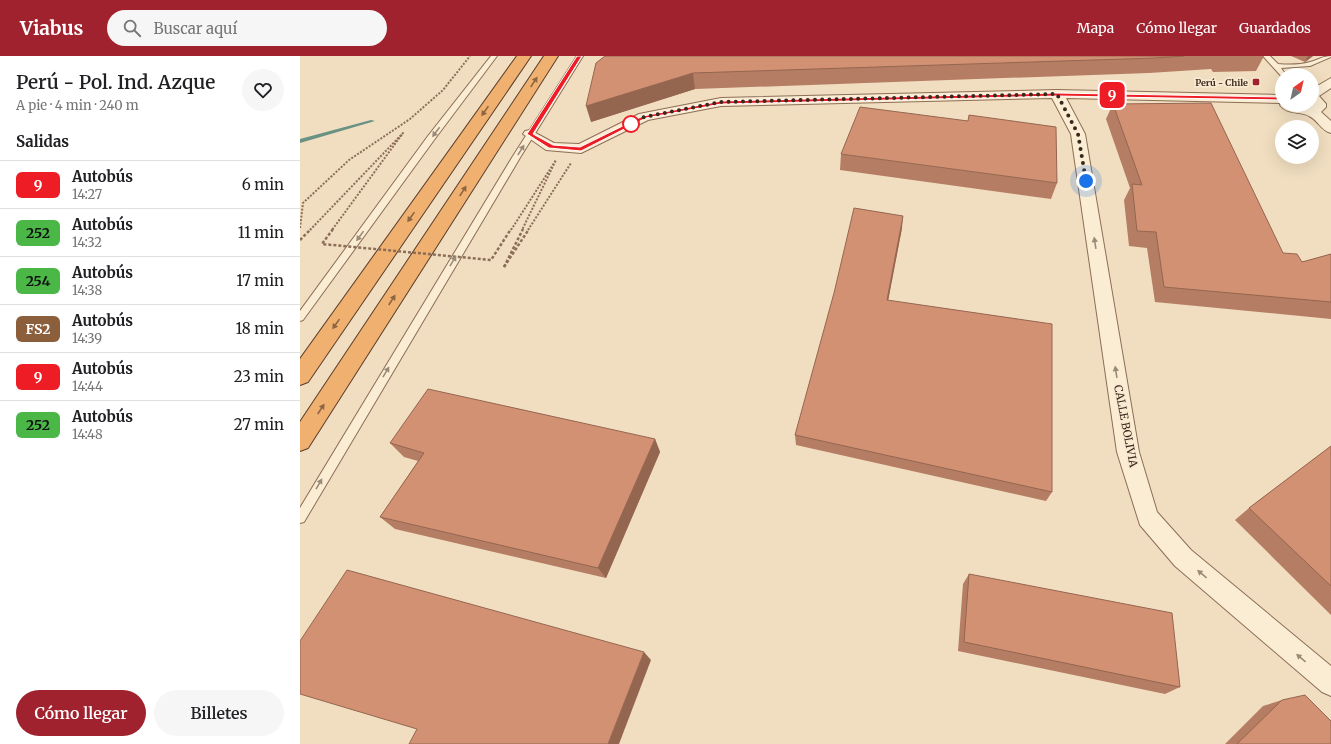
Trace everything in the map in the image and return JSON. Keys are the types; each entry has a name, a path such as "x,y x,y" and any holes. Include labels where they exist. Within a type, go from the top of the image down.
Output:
{"highway":[{"path":"300,376 524,56"},
{"path":"300,441 551,56"}],"street":[{"path":"1319,92 1331,82"},
{"path":"530,134 552,146 581,149 644,117 721,102 1057,94 1275,98"},
{"name":"CALLE BOLIVIA","path":"1057,94 1078,134 1128,452 1148,518 1183,558 1331,683"},
{"path":"1319,108 1331,129"}],"lane":[{"path":"300,318 431,138 494,56"},
{"path":"300,518 530,134 580,56"},
{"path":"1266,56 1276,66 1308,66 1319,63 1329,56"}],"path":[{"path":"300,228 303,203 349,160 410,119 443,90 470,56"},
{"path":"300,240 403,133 322,244 491,260 556,160 504,266 581,149"}],"building":[{"path":"605,56 1184,56 693,73 586,106 596,63"},
{"path":"1211,103 1283,253 1297,254 1302,262 1331,254 1331,302 1164,287 1156,232 1137,231 1132,184 1142,185 1113,104"},
{"path":"860,107 968,121 969,115 1056,127 1057,183 841,154"},
{"path":"854,208 903,216 887,300 1052,324 1052,492 795,435 834,293"},
{"path":"428,389 655,439 598,568 380,517 424,453 390,443"},
{"path":"1331,446 1331,586 1249,508"},
{"path":"347,570 644,652 608,744 409,744 417,729 300,694 300,641"},
{"path":"969,574 1172,613 1180,687 964,642"},
{"path":"1305,695 1331,721 1331,744 1237,744 1282,700"}],"waterway":[{"path":"300,141 373,121"}],"bus line":[{"name":"9","path":"580,56 530,134 552,146 581,149 644,117 721,102 1057,94 1275,99"}],"place":[{"name":"Perú - Chile","path":"1256,82"}],"route":[{"path":"631,124 644,117 721,102 1057,94 1078,134 1086,181"}]}
